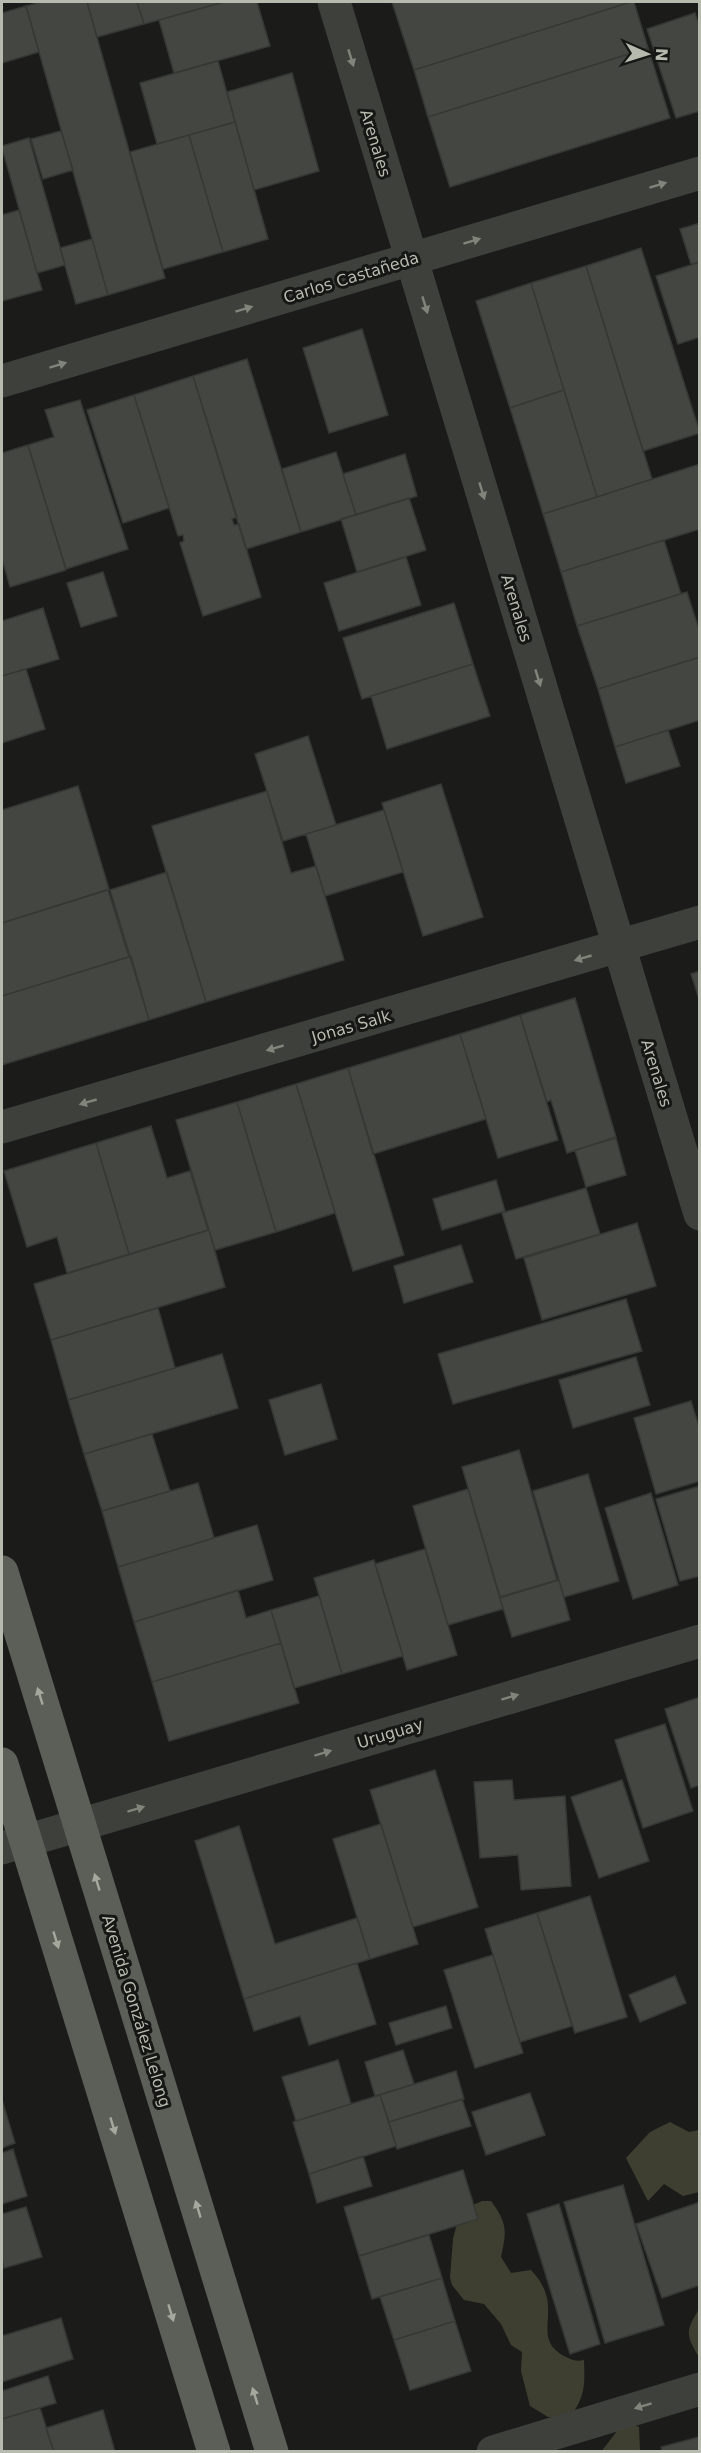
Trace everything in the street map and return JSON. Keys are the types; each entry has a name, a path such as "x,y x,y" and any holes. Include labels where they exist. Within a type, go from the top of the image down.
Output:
{"main road":[{"name":"Avenida González Lelong","path":"2,1572 272,2451"},
{"path":"2,1764 14,1844 214,2451"}],"street":[{"name":"Arenales","path":"334,2 699,1214"},
{"name":"Carlos Castañeda","path":"2,381 699,173"},
{"name":"Jonas Salk","path":"2,1127 699,922"},
{"name":"Uruguay","path":"14,1844 699,1641"},
{"path":"493,2451 699,2389"}],"shaded area":[{"path":"670,2122 689,2132 699,2130 699,2192 683,2196 664,2184 648,2201 626,2158 650,2132"},
{"path":"482,2201 491,2201 503,2221 505,2233 501,2257 511,2273 531,2270 543,2286 547,2298 548,2331 552,2345 566,2357 577,2361 584,2360 583,2391 569,2418 548,2417 530,2406 521,2371 522,2352 511,2345 501,2324 484,2304 464,2300 452,2285 450,2277 456,2227 471,2206"},
{"path":"699,2309 700,2357 689,2338 690,2328"},
{"path":"630,2423 639,2427 640,2451 601,2452 617,2431"}],"building":[{"path":"41,2 87,2 165,278 108,295 26,6"},
{"path":"87,2 137,2 144,24 97,37"},
{"path":"137,2 224,2 144,24"},
{"path":"224,2 257,2 270,46 174,73 159,20"},
{"path":"392,2 631,2 414,70"},
{"path":"634,2 648,48 428,117 414,70"},
{"path":"26,6 39,52 2,63 2,13"},
{"path":"695,13 700,28 700,111 676,118 647,29"},
{"path":"648,48 670,118 450,187 428,117"},
{"path":"218,61 235,122 157,144 140,83"},
{"path":"292,73 319,171 254,190 227,92"},
{"path":"235,122 268,239 223,252 189,135"},
{"path":"61,131 73,170 43,179 31,139"},
{"path":"189,135 223,252 163,269 130,152"},
{"path":"29,138 65,265 37,273 2,148 2,146"},
{"path":"19,210 42,290 2,301 2,215"},
{"path":"700,223 700,262 691,264 680,229"},
{"path":"92,239 108,295 76,304 60,248"},
{"path":"641,248 700,433 643,451 586,266"},
{"path":"700,262 700,337 678,344 656,276"},
{"path":"586,266 652,479 597,497 531,283"},
{"path":"531,283 564,390 510,408 476,301"},
{"path":"362,329 388,415 329,433 303,348"},
{"path":"247,359 301,532 246,549 193,376"},
{"path":"193,376 237,517 232,519 234,525 239,524 261,597 203,616 180,543 184,541 183,535 178,536 134,395"},
{"path":"564,390 597,497 543,514 510,408"},
{"path":"134,395 169,508 123,523 87,410"},
{"path":"80,400 128,549 66,569 28,445 54,437 45,410"},
{"path":"28,445 66,570 10,587 2,559 2,453"},
{"path":"336,452 356,515 301,532 282,469"},
{"path":"405,454 417,496 356,515 343,474"},
{"path":"700,464 700,529 561,572 543,514"},
{"path":"409,498 426,550 357,572 341,519"},
{"path":"664,540 681,594 577,626 561,572"},
{"path":"406,557 421,605 339,631 324,583"},
{"path":"103,572 117,616 81,627 67,583"},
{"path":"687,592 700,633 700,657 598,689 577,626"},
{"path":"454,603 473,664 362,699 343,638"},
{"path":"43,608 59,659 2,676 2,621"},
{"path":"700,657 700,720 615,747 598,689"},
{"path":"473,664 490,716 387,749 371,696"},
{"path":"26,669 45,729 2,743 2,676"},
{"path":"668,730 680,766 626,783 615,747"},
{"path":"308,736 336,825 283,841 255,754"},
{"path":"441,784 483,917 423,936 382,803"},
{"path":"78,786 109,889 2,923 2,810"},
{"path":"267,791 291,873 316,866 344,960 206,1002 152,826"},
{"path":"384,810 403,872 325,896 306,834"},
{"path":"167,872 206,1002 149,1020 110,890"},
{"path":"108,890 129,957 2,996 2,923"},
{"path":"131,956 149,1020 2,1065 2,996"},
{"path":"700,971 700,1002 691,974"},
{"path":"575,998 616,1137 567,1153 551,1100 547,1102 520,1015"},
{"path":"520,1015 558,1140 498,1158 460,1034"},
{"path":"460,1034 486,1119 373,1154 348,1068"},
{"path":"348,1068 404,1255 353,1271 296,1084"},
{"path":"296,1084 335,1213 276,1232 237,1102"},
{"path":"237,1102 276,1232 215,1250 176,1120"},
{"path":"151,1126 167,1178 190,1171 208,1230 129,1254 96,1143"},
{"path":"616,1138 626,1175 586,1187 575,1150"},
{"path":"96,1143 129,1254 67,1273 57,1237 27,1247 4,1171"},
{"path":"496,1180 505,1211 442,1230 433,1199"},
{"path":"586,1188 600,1234 516,1259 502,1213"},
{"path":"637,1223 656,1286 542,1320 524,1258"},
{"path":"209,1230 225,1287 51,1340 34,1284"},
{"path":"461,1245 473,1282 404,1303 394,1266"},
{"path":"626,1299 642,1351 453,1404 438,1354"},
{"path":"158,1308 175,1368 68,1400 51,1340"},
{"path":"222,1354 238,1408 84,1454 68,1400"},
{"path":"636,1357 650,1405 573,1428 559,1380"},
{"path":"321,1384 337,1439 285,1455 269,1400"},
{"path":"691,1401 700,1430 700,1481 656,1494 634,1418"},
{"path":"152,1434 170,1491 102,1511 84,1454"},
{"path":"519,1450 557,1580 500,1597 462,1467"},
{"path":"588,1474 619,1581 564,1597 533,1491"},
{"path":"198,1483 214,1538 118,1567 102,1511"},
{"path":"700,1486 700,1576 680,1581 656,1499"},
{"path":"468,1489 503,1609 448,1625 413,1506"},
{"path":"651,1493 678,1585 633,1599 605,1508"},
{"path":"257,1525 273,1580 134,1622 118,1567"},
{"path":"425,1549 457,1655 407,1670 375,1564"},
{"path":"374,1560 403,1656 342,1674 314,1578"},
{"path":"559,1580 570,1620 512,1637 500,1598"},
{"path":"238,1590 246,1618 271,1610 281,1643 152,1682 134,1622"},
{"path":"319,1596 342,1674 294,1688 271,1610"},
{"path":"281,1643 299,1703 169,1741 152,1682"},
{"path":"700,1697 700,1785 691,1788 665,1709"},
{"path":"665,1724 693,1811 643,1828 615,1740"},
{"path":"435,1770 478,1907 413,1927 370,1790"},
{"path":"512,1780 514,1800 565,1796 571,1886 521,1890 518,1855 480,1858 474,1782"},
{"path":"622,1780 649,1861 599,1878 571,1797"},
{"path":"381,1824 418,1944 370,1959 333,1839"},
{"path":"239,1826 275,1944 357,1918 370,1959 244,1999 195,1841"},
{"path":"590,1896 627,2017 575,2033 537,1913"},
{"path":"537,1913 572,2026 520,2042 485,1929"},
{"path":"493,1955 523,2053 475,2068 444,1970"},
{"path":"357,1963 376,2024 309,2045 300,2016 254,2031 244,1999"},
{"path":"675,1976 686,2003 640,2022 629,1995"},
{"path":"446,2006 452,2028 396,2045 389,2023"},
{"path":"403,2050 414,2084 375,2096 365,2062"},
{"path":"338,2060 351,2104 296,2121 282,2077"},
{"path":"456,2071 464,2099 389,2122 380,2095"},
{"path":"530,2093 545,2135 486,2155 472,2112"},
{"path":"380,2095 396,2146 309,2174 293,2122"},
{"path":"462,2099 471,2126 397,2149 389,2122"},
{"path":"2,2100 15,2143 2,2148"},
{"path":"13,2149 27,2196 2,2204 2,2153"},
{"path":"363,2156 372,2186 317,2203 309,2174"},
{"path":"463,2170 478,2219 359,2256 344,2207"},
{"path":"623,2185 664,2325 605,2343 564,2202"},
{"path":"700,2202 700,2285 662,2298 636,2224"},
{"path":"559,2204 600,2344 570,2354 527,2214"},
{"path":"26,2207 42,2257 4,2268 2,2214"},
{"path":"429,2235 442,2278 372,2299 359,2256"},
{"path":"442,2278 455,2321 394,2340 380,2297"},
{"path":"61,2318 73,2359 2,2382 2,2336"},
{"path":"455,2321 471,2371 410,2390 394,2340"},
{"path":"48,2376 56,2403 2,2419 2,2391"},
{"path":"40,2408 54,2452 2,2452 2,2419"},
{"path":"103,2410 115,2452 54,2452 46,2428"},
{"path":"699,2437 700,2452 662,2452 661,2447"}]}
